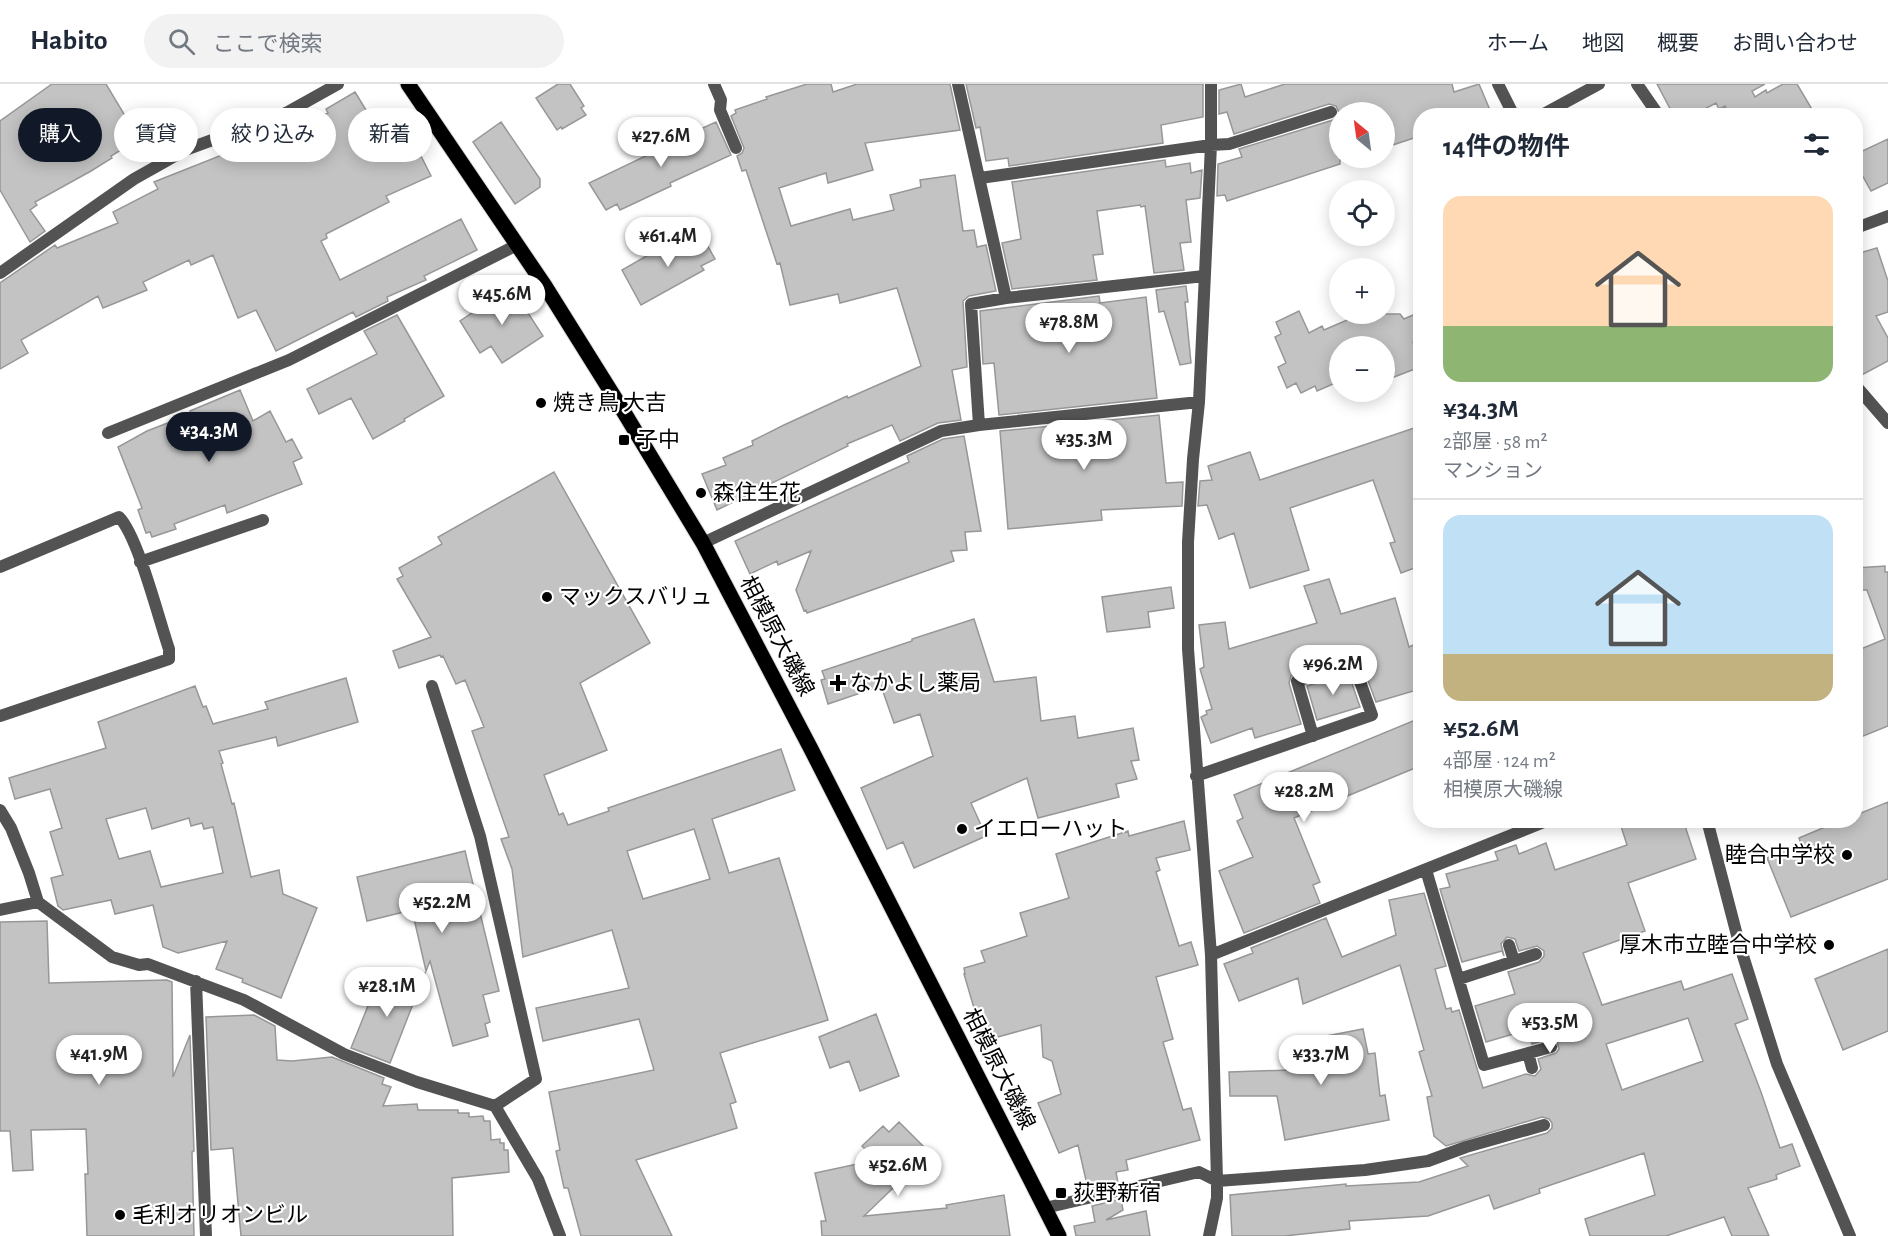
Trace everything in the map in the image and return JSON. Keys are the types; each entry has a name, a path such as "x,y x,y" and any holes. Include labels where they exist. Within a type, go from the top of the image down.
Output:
{"main road":[{"name":"相模原大磯線","path":"408,84 517,245 625,414 703,543 811,749 1059,1236"}],"street":[{"path":"0,273 134,179 165,160 185,150 285,113 338,84"},
{"path":"714,84 721,100 720,110 736,148"},
{"path":"958,84 1006,298"},
{"path":"1209,1236 1217,1198 1211,955 1188,649 1188,542 1199,402 1211,145 1211,84"},
{"path":"1498,84 1510,108"},
{"path":"1555,108 1599,84"},
{"path":"1637,84 1654,108"},
{"path":"980,178 1229,144 1329,113"},
{"path":"1863,225 1888,216"},
{"path":"108,433 289,360 517,245"},
{"path":"980,425 971,304 1204,276"},
{"path":"261,370 267,382"},
{"path":"1863,394 1888,423"},
{"path":"703,543 941,430 1199,402"},
{"path":"0,567 119,517 124,523 140,562 169,649 169,659 0,716"},
{"path":"140,562 263,520"},
{"path":"1196,776 1313,736 1372,715 1353,662 1297,681 1313,736"},
{"path":"432,686 480,836 536,1079 495,1106"},
{"path":"0,810 12,828 38,902 112,957 138,965 148,964 196,981 244,1000 344,1054 417,1082 495,1106 538,1179 560,1236"},
{"path":"1211,955 1529,828"},
{"path":"1709,828 1739,943 1777,1064 1850,1236"},
{"path":"1426,870 1484,1065 1551,1047"},
{"path":"0,910 38,902"},
{"path":"1509,945 1514,961"},
{"path":"1459,979 1536,954"},
{"path":"196,981 206,1236"},
{"path":"1528,1053 1532,1068"},
{"path":"1045,1208 1198,1172 1217,1181 1365,1170 1428,1161 1466,1147 1544,1125"}],"building":[{"path":"52,84 106,84 120,108 114,108 114,154 111,156 112,158 35,202 37,205 30,210 45,231 30,242 0,190 0,121 18,108 18,162 102,162 102,108 18,108"},
{"path":"558,84 570,84 584,106 581,108 586,115 557,130 536,98"},
{"path":"807,84 831,84 833,92 857,84 950,84 960,130 865,143 873,170 828,183 826,173 779,188 791,226 850,209 853,220 894,210 890,195 921,187 920,180 955,175 963,231 974,230 977,247 986,245 996,291 969,296 963,301 967,367 952,370 961,420 938,423 900,441 892,425 847,444 848,446 717,510 702,474 726,465 723,458 753,445 752,441 784,425 921,366 897,288 840,303 838,294 790,305 780,263 777,264 746,170 742,171 737,156 744,148 731,116 736,113 735,110"},
{"path":"966,84 1203,84 1203,117 1161,125 1163,143 1009,166 1008,158 986,161 980,127 976,128"},
{"path":"1241,84 1245,97 1285,84 1452,84 1454,92 1479,84 1489,108 1413,108 1413,138 1395,144 1395,102 1329,102 1329,104 1234,134 1227,112 1219,114 1219,90"},
{"path":"1657,84 1765,84 1752,91 1755,97 1783,84 1797,84 1811,108 1726,108 1725,106 1718,108 1716,103 1706,108 1670,108"},
{"path":"355,92 365,108 348,108 348,162 424,162 431,176 386,196 389,202 326,234 327,238 321,241 340,280 461,219 477,250 424,276 426,280 387,297 388,301 356,317 353,312 276,351 256,310 238,318 213,255 191,265 189,260 143,282 147,290 103,308 98,296 21,340 28,353 0,369 0,283 55,245 57,248 118,223 113,212 158,189 154,182 210,160 210,162 336,162 336,108 328,108"},
{"path":"1329,121 1329,168 1227,201 1225,195 1217,196 1218,164 1242,157 1239,149"},
{"path":"501,122 540,179 540,187 515,204 473,142"},
{"path":"716,122 731,155 670,183 671,186 620,210 617,204 606,210 589,183 650,154 649,152"},
{"path":"1888,139 1888,183 1871,191 1863,177 1863,151"},
{"path":"1165,160 1166,167 1190,163 1191,173 1202,170 1200,198 1186,200 1191,242 1180,243 1184,270 1154,273 1145,206 1140,205 1097,211 1103,254 1093,255 1097,280 1012,289 1002,243 1021,239 1012,182"},
{"path":"700,232 715,259 701,266 704,270 641,305 622,270 657,250 659,254"},
{"path":"1877,248 1888,281 1888,312 1876,316 1888,338 1888,361 1863,374 1863,252"},
{"path":"1186,286 1188,302 1185,302 1191,363 1180,365 1164,311 1159,312 1156,290"},
{"path":"511,287 543,336 502,363 491,346 480,353 460,321"},
{"path":"1099,296 1100,303 1146,297 1157,398 999,415 994,363 983,364 980,311"},
{"path":"1299,311 1309,333 1322,326 1324,330 1338,324 1395,324 1395,314 1400,314 1404,319 1413,315 1413,370 1395,377 1395,336 1329,336 1329,386 1317,391 1315,386 1301,393 1296,383 1287,388 1278,367 1286,363 1275,337 1281,334 1276,322"},
{"path":"397,315 444,396 373,439 351,398 319,414 307,389 377,354 364,331"},
{"path":"240,390 253,421 270,411 286,442 292,439 302,458 293,462 302,484 227,513 225,505 174,524 176,529 152,537 150,532 146,533 138,510 142,508 118,447 147,431 191,414 190,411"},
{"path":"1159,415 1166,483 1183,482 1182,506 1101,510 1102,520 1008,529 1000,431"},
{"path":"1413,428 1413,569 1401,573 1390,543 1395,542 1373,480 1290,508 1309,570 1250,588 1234,533 1219,539 1207,505 1198,506 1200,481 1212,480 1208,466 1250,452 1260,480"},
{"path":"964,436 981,531 965,532 967,550 951,551 954,561 807,613 806,610 804,611 796,590 811,551 778,565 777,561 750,574 735,541 909,462 907,456 943,439"},
{"path":"554,472 650,643 580,683 607,750 544,775 559,815 563,813 568,825 609,811 608,808 781,749 795,790 712,819 729,873 779,858 828,1020 720,1053 736,1102 730,1104 737,1128 636,1160 672,1236 581,1236 568,1188 564,1188 556,1151 560,1150 549,1092 654,1070 639,1019 543,1041 536,1008 629,988 612,930 523,957 512,869 501,839 509,837 472,731 484,727 465,680 456,684 443,656 440,655 399,668 393,651 431,637 397,579 403,576 399,568 442,544 438,537","holes":["694,829 710,879 643,899 627,851"]},
{"path":"1885,566 1885,572 1888,572 1888,726 1863,736 1863,648 1885,639 1867,590 1863,590 1863,568"},
{"path":"1329,579 1341,614 1395,598 1409,647 1413,645 1413,691 1376,702 1360,659 1355,654 1350,654 1291,676 1289,683 1301,724 1255,738 1252,728 1211,743 1201,717 1207,714 1206,711 1212,709 1200,669 1204,667 1199,625 1225,622 1229,649 1317,623 1304,586"},
{"path":"1171,587 1174,608 1148,612 1150,627 1107,632 1102,597"},
{"path":"974,619 994,682 1036,677 1041,721 1075,716 1078,738 1133,728 1139,760 1131,761 1137,779 1116,784 1119,797 1038,818 1027,778 971,803 986,836 914,868 903,842 887,849 861,788 933,756 920,714 894,723 881,686 828,704 821,680 825,679 822,671"},
{"path":"1348,672 1360,707 1317,720 1307,686"},
{"path":"346,678 358,722 278,746 276,737 219,751 251,877 279,870 283,894 317,908 281,998 242,982 243,979 216,969 227,941 178,953 163,947 153,905 115,914 111,900 63,910 58,906 51,878 63,875 50,832 62,828 50,789 15,799 9,778 106,748 98,722 195,686 213,724 268,709 265,702","holes":["146,808 152,829 189,818 191,826 202,823 204,829 213,827 223,873 161,887 150,851 119,859 106,819"]},
{"path":"1413,721 1413,769 1294,818 1320,882 1313,885 1320,903 1244,933 1219,871 1253,857 1237,821 1243,818 1234,795"},
{"name":"睦合中学校","path":"1888,802 1888,879 1791,917 1767,858 1801,844 1799,838 1823,828 1863,828 1863,812"},
{"path":"1184,821 1190,850 1156,858 1160,870 1156,872 1179,946 1191,942 1198,965 1156,977 1173,1039 1163,1042 1183,1110 1191,1108 1200,1140 1126,1160 1128,1170 1116,1172 1118,1183 1088,1189 1078,1145 1059,1153 1038,1103 1061,1094 1052,1061 1043,1057 1041,1025 976,1043 989,1030 981,1032 964,968 985,962 981,951 1027,936 1020,913 1069,898 1056,854 1128,831 1129,836"},
{"path":"1622,828 1686,828 1696,859 1628,883 1645,931 1583,953 1602,1005 1681,981 1684,990 1732,974 1748,1019 1735,1024 1780,1148 1792,1144 1800,1166 1776,1175 1777,1179 1748,1188 1769,1236 1732,1236 1724,1217 1666,1236 1590,1236 1585,1219 1655,1195 1644,1153 1539,1189 1540,1193 1494,1209 1489,1195 1428,1216 1349,1221 1350,1229 1284,1236 1232,1236 1230,1195 1346,1184 1346,1186 1419,1182 1468,1166 1460,1158 1547,1133 1552,1128 1552,1123 1549,1119 1542,1117 1446,1146 1434,1136 1427,1097 1432,1096 1419,1052 1424,1050 1400,965 1303,1004 1298,978 1239,1001 1224,964 1253,953 1251,948 1326,918 1342,957 1396,935 1389,900 1424,893 1446,966 1435,969 1446,1009 1451,1008 1452,1012 1459,1010 1483,1088 1526,1074 1535,1076 1541,1069 1538,1059 1556,1053 1559,1049 1557,1042 1549,1039 1532,1044 1527,1030 1486,1042 1475,1006 1515,994 1508,972 1539,962 1544,956 1544,951 1537,946 1519,951 1515,939 1507,937 1501,944 1504,956 1502,951 1462,962 1440,889 1450,887 1446,874 1498,860 1495,852 1516,845 1519,854 1546,843 1555,870 1627,845","holes":["1688,1018 1703,1061 1622,1090 1606,1044"]},
{"path":"465,851 499,991 483,995 490,1022 485,1024 488,1036 453,1046 430,961 426,971 412,910 367,921 357,877"},
{"path":"47,921 49,983 167,980 172,982 173,1077 190,1035 194,1236 87,1236 86,1129 31,1130 33,1170 13,1171 10,1131 0,1131 0,922"},
{"path":"1888,949 1888,1031 1843,1050 1815,979"},
{"path":"425,973 390,1063 351,1048 376,986"},
{"path":"876,1014 899,1076 860,1091 849,1061 830,1068 819,1037"},
{"path":"254,1015 275,1026 277,1060 292,1061 332,1057 384,1078 382,1084 391,1087 383,1106 417,1104 418,1110 458,1110 458,1113 469,1113 469,1117 483,1116 484,1121 490,1121 491,1140 500,1139 500,1143 504,1143 504,1150 508,1150 509,1172 452,1178 453,1236 241,1236 233,1148 211,1150 206,1017"},
{"path":"1363,1029 1368,1054 1375,1053 1380,1096 1385,1095 1389,1120 1285,1140 1277,1096 1230,1096 1229,1072 1290,1070 1285,1044"},
{"path":"899,1122 925,1148 914,1158 919,1163 864,1216 947,1208 946,1205 1004,1195 1010,1236 822,1236 821,1221 826,1221 815,1173 876,1160 862,1146 883,1126 889,1132"},
{"path":"1121,1199 1123,1210 1106,1220 1146,1211 1150,1236 1076,1236 1074,1226 1095,1222 1092,1206"}],"place":[{"name":"焼き鳥 大吉","path":"541,403"},
{"name":"子中","path":"624,440"},
{"name":"森住生花","path":"701,493"},
{"name":"マックスバリュ","path":"547,597"},
{"name":"なかよし薬局","path":"838,683"},
{"name":"イエローハット","path":"962,829"},
{"name":"睦合中学校","path":"1847,855"},
{"name":"厚木市立睦合中学校","path":"1829,945"},
{"name":"荻野新宿","path":"1061,1193"},
{"name":"毛利オリオンビル","path":"120,1215"}]}
